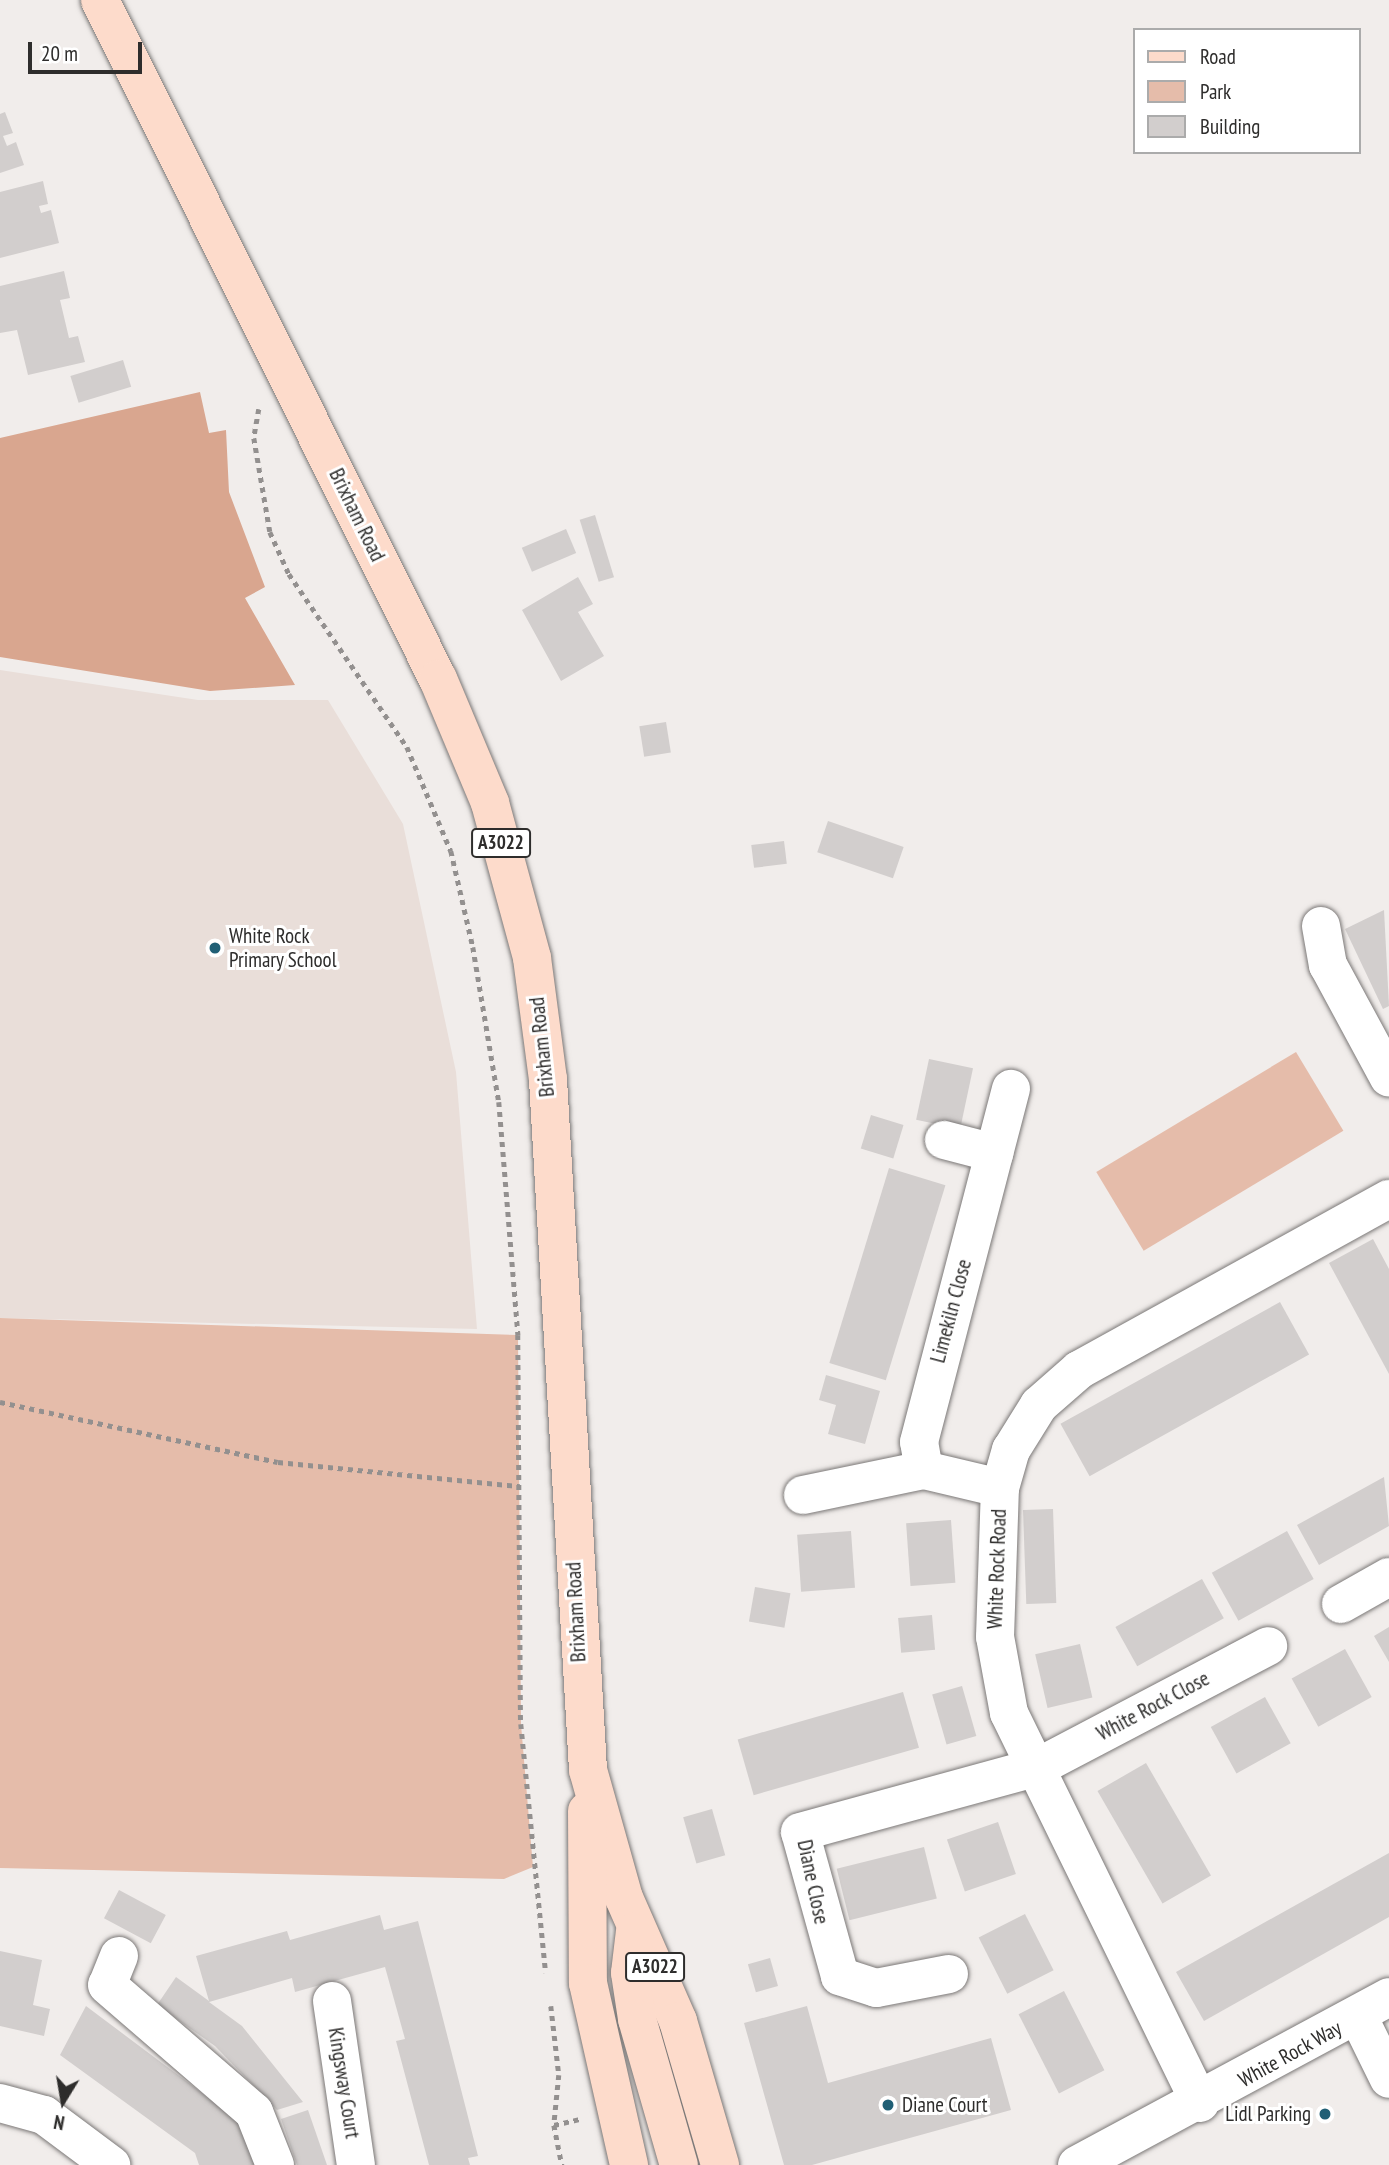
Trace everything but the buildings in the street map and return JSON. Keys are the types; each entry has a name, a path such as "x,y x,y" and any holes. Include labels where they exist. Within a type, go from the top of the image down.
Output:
{"main road":[{"name":"Brixham Road","path":"100,0 438,679 491,803 532,958 548,1080 588,1770 635,1931 678,2021 720,2165"},
{"name":"A3022","path":"588,1770 588,1983 629,2165"},
{"path":"635,1931 630,1973 637,2019 679,2165"}],"street":[{"path":"1321,926 1328,965 1389,1078"},
{"name":"Limekiln Close","path":"924,1470 923,1414 1012,1089"},
{"path":"944,1140 994,1153"},
{"name":"White Rock Road","path":"1200,2103 1038,1766 1009,1713 995,1637 1000,1488 1011,1450 1039,1405 1079,1370 1389,1199"},
{"path":"803,1495 924,1470 1000,1488"},
{"path":"1341,1604 1389,1577"},
{"name":"White Rock Close","path":"1038,1766 1268,1646"},
{"name":"Diane Close","path":"949,1974 876,1988 840,1976 800,1832 1038,1766"},
{"path":"119,1956 107,1984 254,2112 275,2165"},
{"name":"Kingsway Court","path":"332,2001 356,2165"},
{"path":"1373,2007 1389,2078"},
{"name":"White Rock Way","path":"1077,2165 1200,2103 1373,2007"},
{"path":"0,2103 44,2115 111,2165"}],"path":[{"path":"260,400 254,438 270,532 289,574 407,747 451,850 499,1102 518,1335 521,1724 547,1978"},
{"path":"0,1402 278,1462 520,1486"},
{"path":"549,1992 562,2165"}],"shaded area":[{"path":"200,392 209,433 226,430 229,492 265,587 245,598 295,685 210,691 0,657 0,438"},
{"name":"White Rock Primary School","path":"0,670 198,700 328,700 403,824 456,1072 477,1329 0,1318"}],"green space":[{"path":"1296,1052 1343,1131 1144,1251 1096,1172"},
{"path":"0,1318 518,1335 521,1724 533,1867 504,1879 0,1868"}],"place":[{"name":"White Rock Primary School","path":"215,948"},
{"name":"Diane Court","path":"888,2105"},
{"name":"Lidl Parking","path":"1325,2114"}]}
